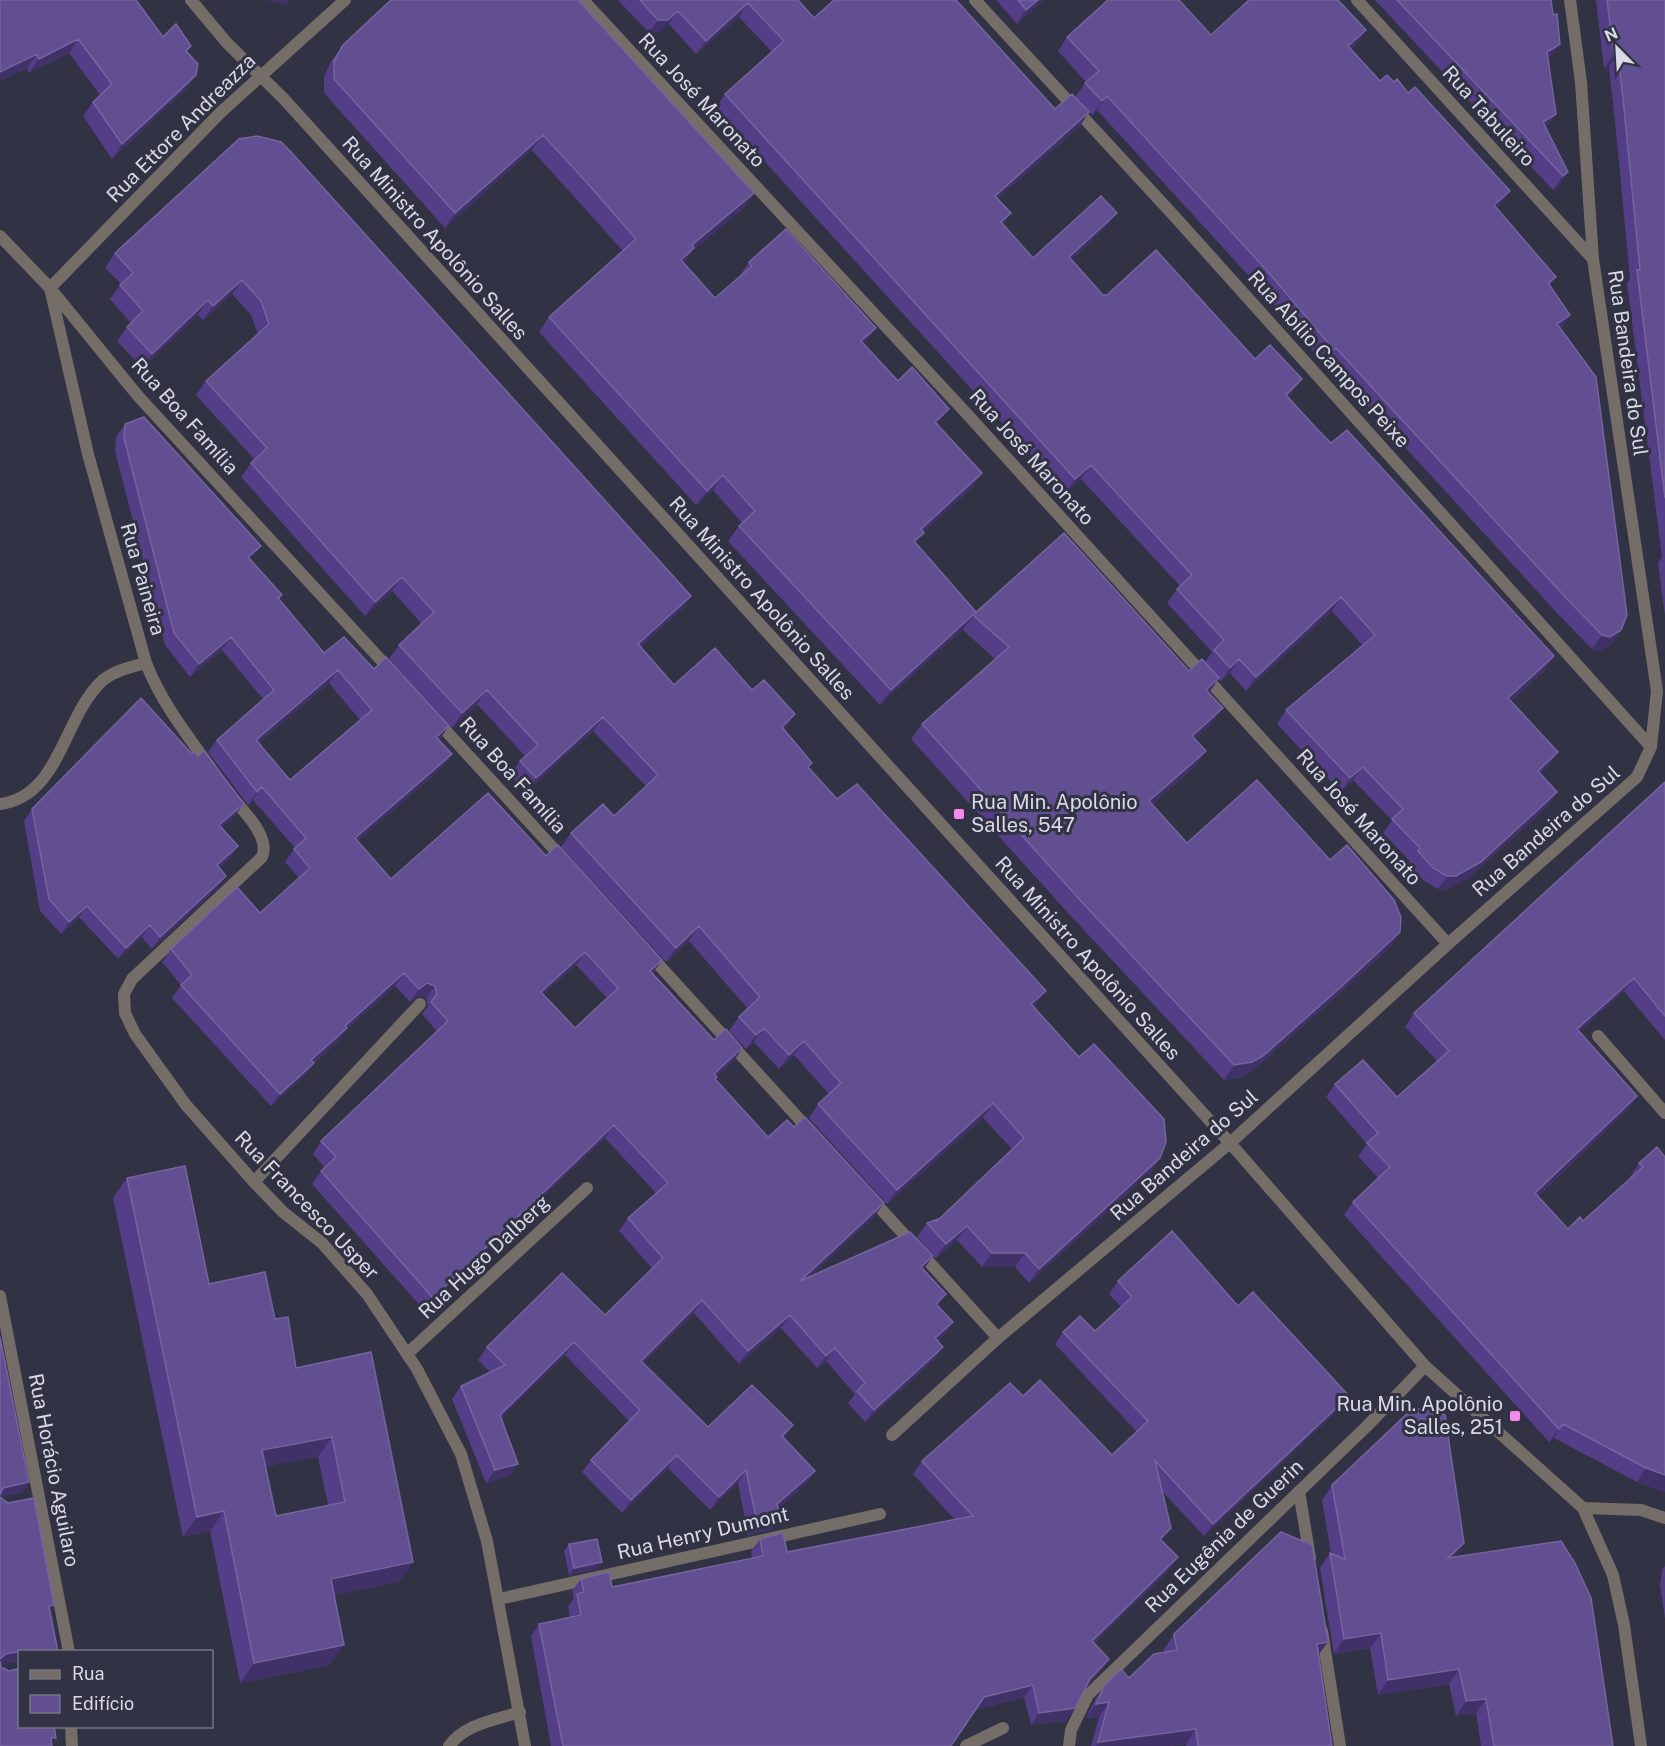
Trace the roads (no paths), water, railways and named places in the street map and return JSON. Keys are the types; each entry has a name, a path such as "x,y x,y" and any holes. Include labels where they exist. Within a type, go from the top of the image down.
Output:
{"street":[{"name":"Rua Ministro Apolônio Salles","path":"191,0 260,77 284,99 1230,1143 1425,1366 1583,1509 1613,1575 1624,1625 1641,1746"},
{"name":"Rua Ettore Andreazza","path":"50,288 220,113 345,0"},
{"name":"Rua José Maronato","path":"583,0 968,414 1448,944"},
{"name":"Rua Abílio Campos Peixe","path":"975,0 1176,218 1651,747"},
{"name":"Rua Tabuleiro","path":"1357,0 1593,259"},
{"name":"Rua Bandeira do Sul","path":"892,1435 999,1338 1230,1143 1448,944 1637,777 1651,747 1657,691 1593,259 1581,82 1570,0"},
{"name":"Rua Boa Família","path":"0,236 50,288 138,396 405,685"},
{"name":"Rua Paineira","path":"50,288 88,454 146,663 170,713 261,836 265,851 262,857 132,979"},
{"path":"0,804 15,802 27,796 44,779 83,707 103,681 118,670 146,663"},
{"name":"Rua Boa Família","path":"429,712 573,870"},
{"path":"638,941 822,1144"},
{"name":"Rua Francesco Usper","path":"132,979 124,994 125,1013 135,1034 186,1104 254,1182 283,1212 322,1243 367,1294 407,1354 460,1454 487,1541 525,1746"},
{"path":"254,1182 420,1004"},
{"path":"1598,1036 1665,1113"},
{"name":"Rua Hugo Dalberg","path":"407,1354 587,1188"},
{"path":"862,1188 999,1338"},
{"name":"Rua Horácio Aguilaro","path":"0,1296 4,1341 35,1499 69,1650"},
{"name":"Rua Eugênia de Guerin","path":"1070,1746 1071,1730 1088,1695 1425,1366"},
{"path":"1299,1491 1312,1571"},
{"path":"1583,1509 1641,1510 1665,1518"},
{"name":"Rua Henry Dumont","path":"499,1599 880,1514"},
{"path":"1320,1617 1340,1746"},
{"path":"449,1746 456,1736 472,1727 520,1712"},
{"path":"71,1728 72,1746"},
{"path":"966,1746 1003,1728"}],"place":[{"name":"Rua Min. Apolônio Salles, 547","path":"959,814"},
{"name":"Rua Min. Apolônio Salles, 251","path":"1515,1416"}]}
